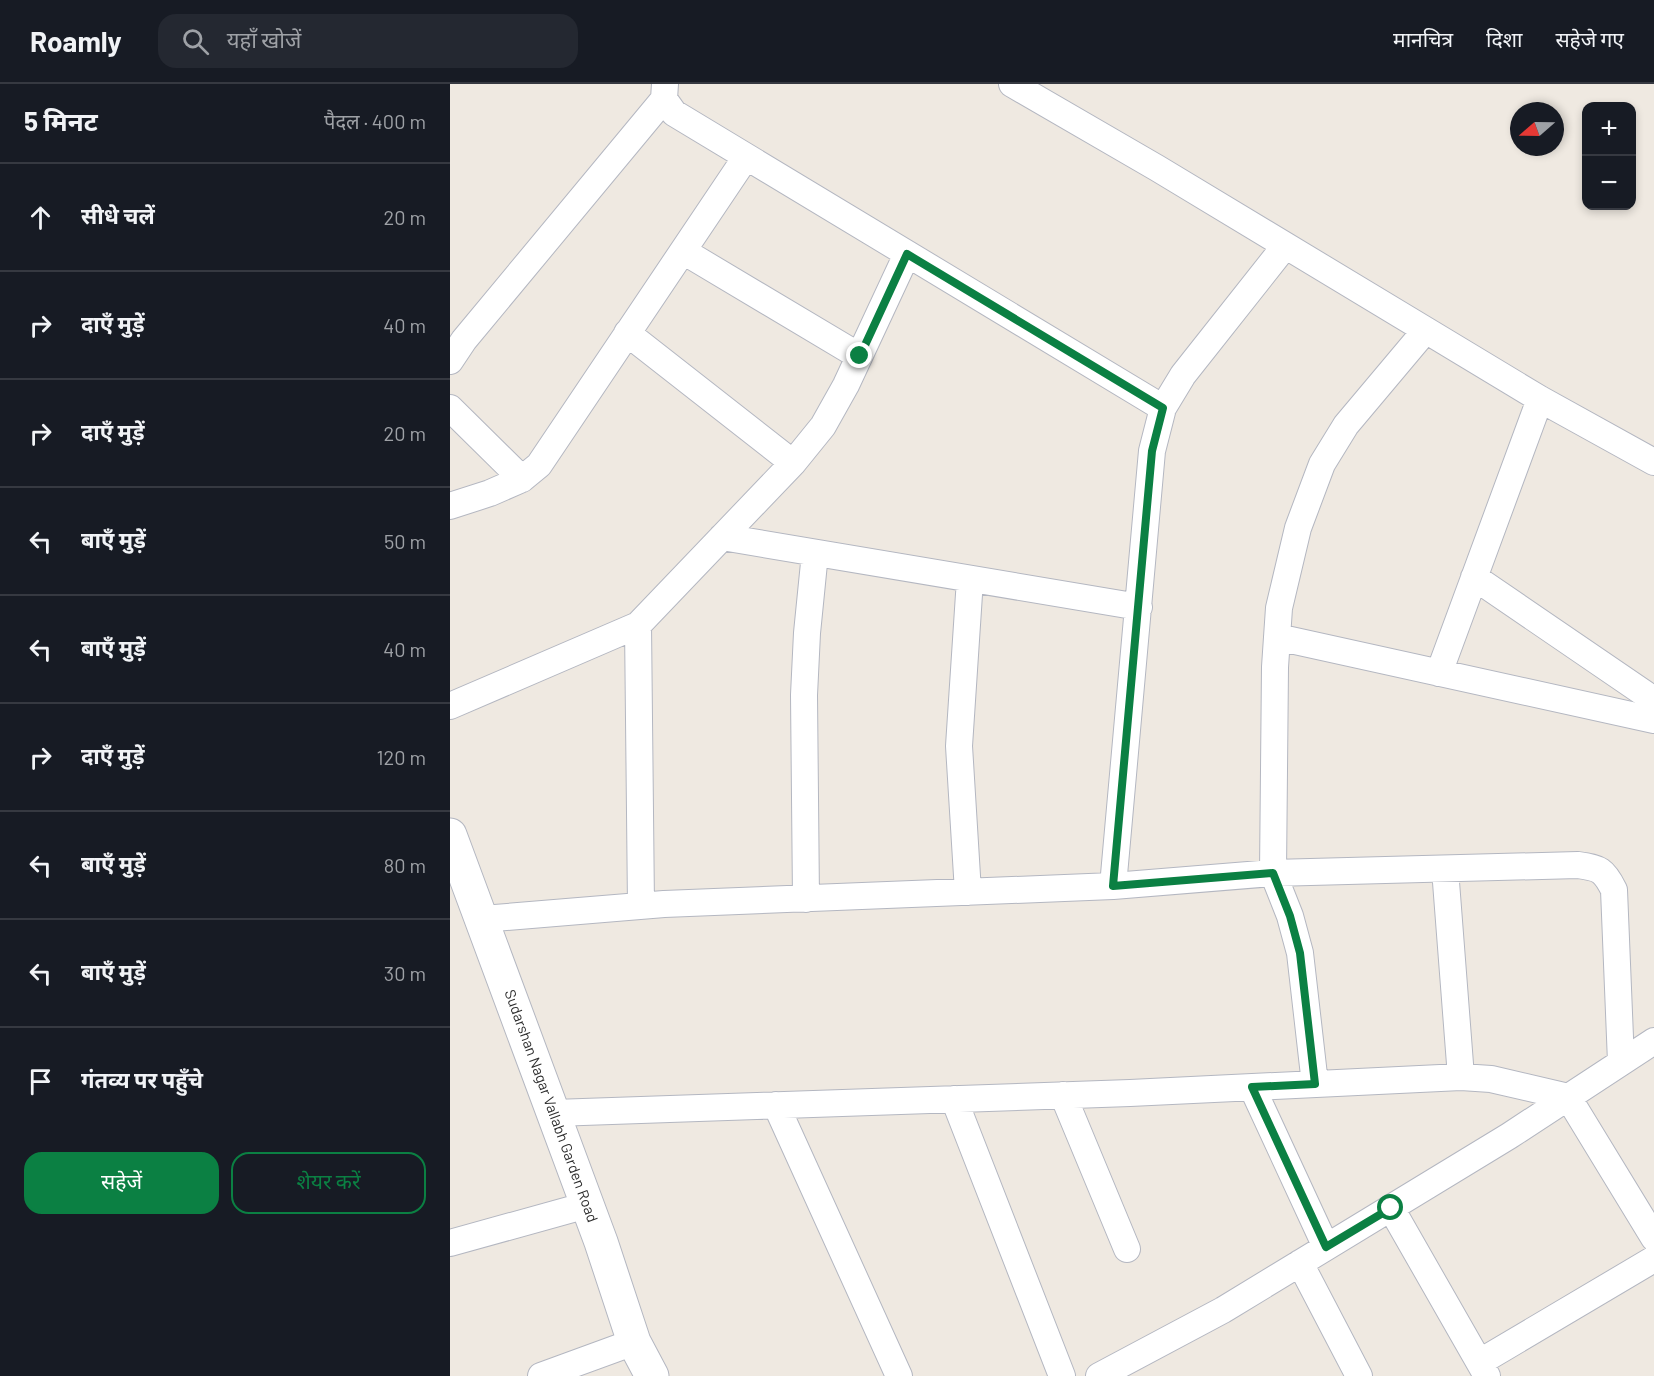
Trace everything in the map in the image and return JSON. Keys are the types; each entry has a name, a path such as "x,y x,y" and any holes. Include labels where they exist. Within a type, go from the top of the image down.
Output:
{"street":[{"path":"1012,84 1167,174 1540,399 1654,462"},
{"path":"450,361 464,340 664,92 674,113 1163,408"},
{"path":"450,506 522,480 539,465 746,157"},
{"path":"1113,886 1152,451 1163,408 1183,375 1285,246"},
{"path":"683,251 860,356"},
{"path":"450,706 638,626 793,463 823,426 846,385 907,254"},
{"path":"1315,1084 1300,953 1290,916 1273,873 1275,667 1279,608 1298,528 1322,464 1346,425 1425,331"},
{"path":"627,333 793,463"},
{"path":"1439,673 1540,399"},
{"path":"450,408 522,480"},
{"path":"722,537 1139,607"},
{"path":"806,899 804,695 807,633 816,553"},
{"path":"1474,578 1654,700"},
{"path":"968,892 959,746 970,579"},
{"path":"638,626 641,906"},
{"path":"1277,637 1654,720"},
{"name":"Sudarshan Nagar Vallabh Garden Road","path":"450,835 554,1113 634,1342 652,1376"},
{"path":"482,919 641,906 1113,886 1273,873 1578,865 1594,868 1607,876 1614,890 1621,1062"},
{"path":"1445,869 1461,1077"},
{"path":"1099,1376 1223,1310 1509,1136 1654,1041"},
{"path":"554,1113 1063,1095 1461,1077 1491,1079 1568,1097 1654,1238"},
{"path":"1252,1087 1326,1247"},
{"path":"1063,1095 1127,1249"},
{"path":"954,1099 1062,1376"},
{"path":"776,1105 899,1376"},
{"path":"450,1243 587,1205"},
{"path":"1391,1208 1484,1369 1654,1259"},
{"path":"1300,1263 1359,1376"},
{"path":"541,1376 634,1342"}],"route":[{"path":"860,356 907,254 1163,408 1152,451 1113,886 1273,873 1290,916 1300,953 1315,1084 1252,1087 1326,1247 1391,1208"}]}
